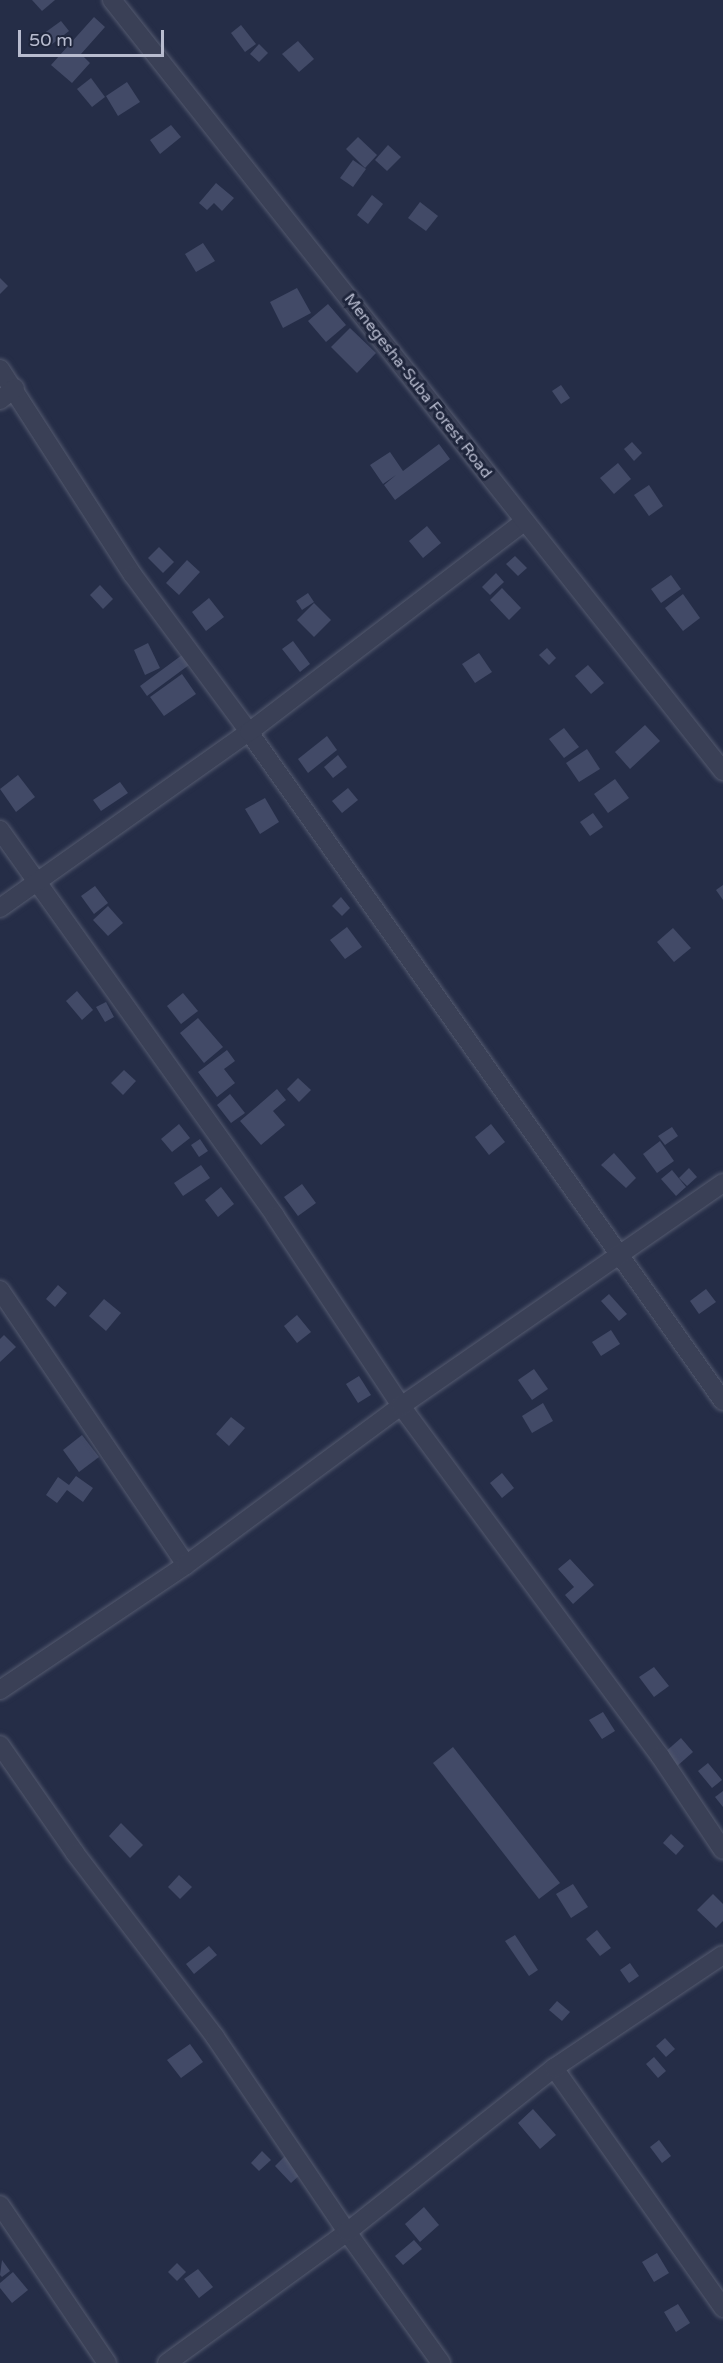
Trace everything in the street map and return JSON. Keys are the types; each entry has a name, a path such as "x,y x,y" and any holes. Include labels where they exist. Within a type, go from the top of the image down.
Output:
{"street":[{"name":"Menegesha-Suba Forest Road","path":"112,0 723,771"},
{"path":"0,369 15,388 133,575 249,732 723,1401"},
{"path":"0,400 15,388"},
{"path":"0,908 249,732 525,521"},
{"path":"0,830 36,884 275,1216 401,1406 660,1756 723,1850"},
{"path":"0,1690 186,1565 401,1406 723,1183"},
{"path":"0,1290 186,1565"},
{"path":"0,1745 75,1853 215,2037 347,2232 441,2363"},
{"path":"167,2363 347,2232 554,2068 723,1955"},
{"path":"554,2068 723,2308"},
{"path":"0,2205 107,2363"}],"building":[{"path":"32,0 55,0 42,11"},
{"path":"94,17 105,27 81,54 90,63 72,83 51,65"},
{"path":"61,21 69,31 51,45 43,34"},
{"path":"241,25 256,44 245,52 231,33"},
{"path":"298,41 314,59 299,72 282,54"},
{"path":"259,44 268,53 259,62 250,54"},
{"path":"91,78 105,97 92,107 77,89"},
{"path":"127,82 140,102 118,116 106,96"},
{"path":"171,125 181,137 160,154 150,140"},
{"path":"358,137 377,155 365,168 346,149"},
{"path":"388,145 401,157 387,171 375,160"},
{"path":"353,160 366,169 353,187 340,178"},
{"path":"216,183 234,198 222,211 214,203 207,210 199,203"},
{"path":"372,195 383,204 368,224 357,215"},
{"path":"420,202 438,216 426,231 408,218"},
{"path":"203,243 215,261 196,272 185,254"},
{"path":"0,278 8,286 0,294"},
{"path":"297,288 311,313 283,328 270,302"},
{"path":"328,304 346,325 326,342 308,321"},
{"path":"350,328 376,353 357,373 331,347"},
{"path":"561,385 570,398 561,404 552,391"},
{"path":"632,442 642,453 634,461 624,449"},
{"path":"439,444 450,459 395,500 384,485 396,475 383,484 370,465 390,452 403,471"},
{"path":"618,463 631,479 614,494 600,478"},
{"path":"649,485 663,506 649,516 634,495"},
{"path":"427,526 441,543 423,558 409,541"},
{"path":"159,547 174,562 163,573 148,558"},
{"path":"515,556 527,568 518,576 506,564"},
{"path":"187,560 200,572 179,595 166,583"},
{"path":"496,573 504,582 490,595 482,587"},
{"path":"671,575 681,589 661,603 651,589"},
{"path":"100,585 113,599 103,609 90,595"},
{"path":"502,588 521,608 509,620 490,600"},
{"path":"308,593 314,602 302,610 296,601"},
{"path":"683,594 700,618 683,631 665,608"},
{"path":"209,598 224,617 206,631 192,612"},
{"path":"314,603 331,620 314,637 297,620"},
{"path":"293,641 310,664 300,672 282,649"},
{"path":"148,643 160,668 145,675 134,650"},
{"path":"547,648 556,658 549,665 539,655"},
{"path":"479,653 492,672 475,683 462,664"},
{"path":"182,655 189,665 147,696 140,686"},
{"path":"588,665 604,683 591,694 575,676"},
{"path":"182,674 196,694 164,716 150,697"},
{"path":"645,725 660,741 630,769 615,752"},
{"path":"564,728 579,747 564,758 549,739"},
{"path":"327,736 337,750 308,773 298,759"},
{"path":"587,749 600,769 579,782 566,763"},
{"path":"338,755 347,767 333,778 324,767"},
{"path":"18,775 35,797 16,812 0,789"},
{"path":"615,779 629,798 608,813 594,794"},
{"path":"120,782 128,793 101,811 93,800"},
{"path":"348,788 358,800 342,813 332,801"},
{"path":"265,798 279,822 260,834 245,809"},
{"path":"593,813 603,827 590,836 580,822"},
{"path":"723,885 723,900 716,890"},
{"path":"95,886 108,903 94,914 81,896"},
{"path":"341,897 350,908 342,916 332,906"},
{"path":"108,906 123,923 108,936 93,920"},
{"path":"347,927 362,947 345,959 330,940"},
{"path":"673,928 691,948 674,962 657,942"},
{"path":"77,991 93,1010 82,1020 66,1001"},
{"path":"183,993 198,1011 181,1024 167,1006"},
{"path":"106,1002 114,1017 105,1022 96,1007"},
{"path":"198,1018 223,1047 204,1063 180,1033"},
{"path":"227,1050 235,1061 224,1069 235,1083 217,1097 198,1072"},
{"path":"124,1070 136,1081 123,1095 111,1083"},
{"path":"298,1078 311,1090 299,1102 287,1089"},
{"path":"277,1089 286,1100 273,1111 285,1125 261,1145 240,1121"},
{"path":"230,1094 245,1113 231,1123 217,1105"},
{"path":"179,1124 190,1138 172,1152 161,1139"},
{"path":"491,1124 505,1142 489,1155 475,1137"},
{"path":"672,1127 678,1136 665,1145 658,1136"},
{"path":"200,1139 208,1151 199,1157 191,1145"},
{"path":"660,1141 674,1161 657,1173 643,1154"},
{"path":"614,1153 636,1178 626,1188 601,1165"},
{"path":"201,1165 210,1178 183,1196 174,1183"},
{"path":"689,1168 697,1177 687,1186 679,1178"},
{"path":"672,1170 686,1187 676,1196 661,1179"},
{"path":"302,1184 316,1203 298,1216 284,1197"},
{"path":"221,1187 234,1204 218,1217 205,1200"},
{"path":"58,1285 67,1293 55,1307 46,1299"},
{"path":"706,1289 716,1302 699,1314 690,1301"},
{"path":"609,1294 627,1314 619,1321 601,1301"},
{"path":"104,1299 121,1313 106,1331 89,1316"},
{"path":"297,1315 311,1332 297,1343 284,1326"},
{"path":"611,1330 620,1344 601,1356 592,1342"},
{"path":"4,1335 16,1347 0,1362 0,1339"},
{"path":"534,1369 548,1389 532,1400 518,1380"},
{"path":"359,1376 371,1395 358,1403 346,1384"},
{"path":"543,1403 553,1421 532,1433 522,1416"},
{"path":"231,1417 245,1428 229,1446 216,1434"},
{"path":"82,1435 99,1457 79,1472 63,1450"},
{"path":"502,1473 514,1488 502,1498 490,1483"},
{"path":"76,1476 93,1488 83,1502 67,1490 57,1503 46,1495 58,1477 69,1485"},
{"path":"570,1559 594,1585 573,1604 565,1595 574,1587 558,1569"},
{"path":"654,1667 669,1686 654,1697 639,1677"},
{"path":"603,1712 615,1731 602,1739 589,1720"},
{"path":"681,1738 693,1752 676,1767 664,1753"},
{"path":"453,1747 560,1883 539,1899 433,1763"},
{"path":"708,1763 722,1780 712,1788 698,1771"},
{"path":"723,1791 723,1807 715,1797"},
{"path":"121,1823 143,1845 130,1858 109,1836"},
{"path":"671,1834 684,1846 676,1855 663,1843"},
{"path":"179,1875 192,1887 180,1899 168,1887"},
{"path":"573,1884 588,1907 571,1918 556,1894"},
{"path":"713,1894 723,1904 723,1921 716,1928 697,1910"},
{"path":"597,1930 611,1948 600,1956 586,1939"},
{"path":"515,1935 538,1970 529,1976 505,1941"},
{"path":"209,1946 217,1955 194,1974 186,1964"},
{"path":"630,1963 639,1976 629,1983 620,1970"},
{"path":"557,2001 570,2012 562,2021 549,2010"},
{"path":"665,2038 675,2049 666,2057 656,2046"},
{"path":"190,2044 203,2062 181,2078 167,2060"},
{"path":"654,2057 666,2071 658,2078 646,2064"},
{"path":"533,2109 556,2135 540,2149 518,2123"},
{"path":"659,2140 671,2156 662,2163 650,2147"},
{"path":"262,2151 271,2160 259,2171 251,2163"},
{"path":"285,2156 301,2174 291,2183 275,2166"},
{"path":"424,2207 439,2225 420,2242 405,2224"},
{"path":"414,2240 422,2249 403,2265 395,2256"},
{"path":"657,2253 669,2273 654,2282 642,2262"},
{"path":"2,2260 10,2271 2,2277 0,2275"},
{"path":"177,2263 186,2272 177,2281 168,2272"},
{"path":"198,2269 213,2287 199,2298 184,2279"},
{"path":"13,2272 28,2290 12,2303 0,2288 0,2283"},
{"path":"678,2304 690,2323 676,2332 664,2312"}]}
